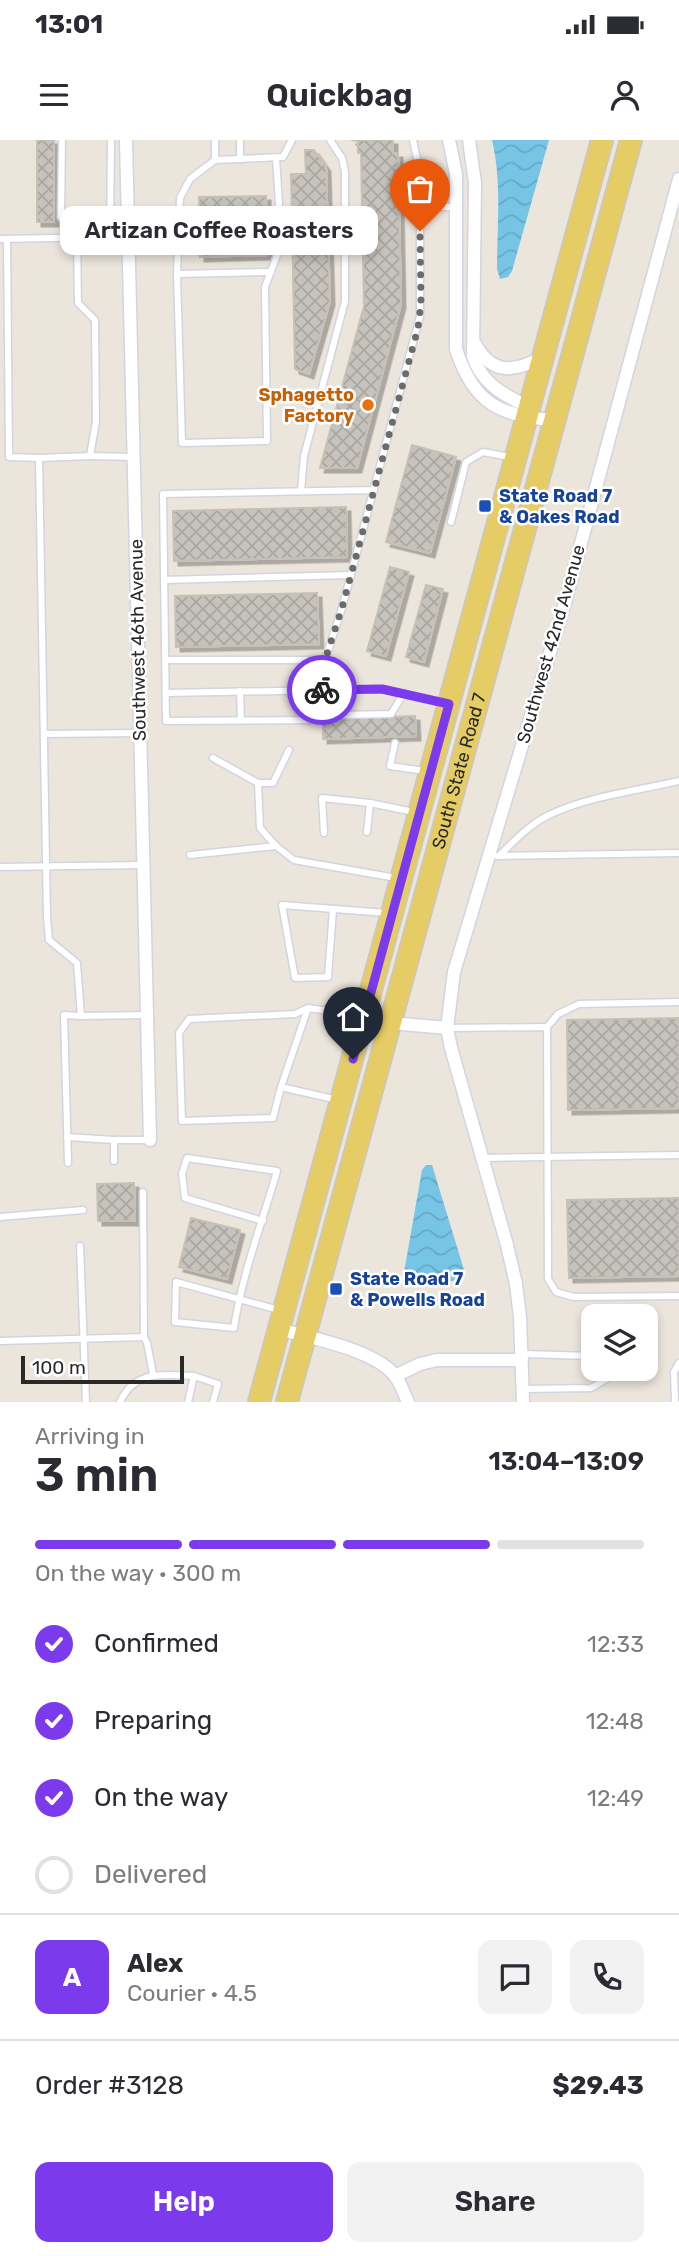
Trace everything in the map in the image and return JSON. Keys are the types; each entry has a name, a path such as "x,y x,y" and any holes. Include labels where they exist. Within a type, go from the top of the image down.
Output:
{"main road":[{"name":"South State Road 7","path":"259,1402 603,140"},
{"name":"South State Road 7","path":"287,1402 631,140"},
{"path":"449,704 461,721 465,751"}],"street":[{"name":"Southwest 46th Avenue","path":"126,140 150,1140"},
{"path":"449,140 456,174 456,349 463,374 476,392 497,408 555,420"},
{"path":"469,140 475,183 473,356 484,377 528,413"},
{"name":"Southwest 42nd Avenue","path":"447,1028 454,972 494,856 679,179"},
{"path":"456,207 463,212 474,232"},
{"path":"472,338 481,354 496,367 516,368 543,357"},
{"path":"364,1016 391,1023 447,1028 516,1284 523,1395"},
{"path":"281,1320 305,1337 363,1353 380,1362 395,1376 408,1402"},
{"path":"395,1376 420,1364 437,1360 522,1357"}],"lane":[{"path":"62,140 61,217 77,239 78,303 95,320 96,421 90,456"},
{"path":"110,237 111,140"},
{"path":"215,140 215,160"},
{"path":"240,140 240,159"},
{"path":"276,158 279,250 265,287 267,442 182,443 177,274 180,198 190,178 215,160 283,157 292,140"},
{"path":"301,491 304,456 345,301 345,172 342,159 330,140"},
{"path":"373,490 163,494 166,721 310,720 318,713 325,660 351,575 420,316 420,173 413,140"},
{"path":"420,207 456,207"},
{"path":"9,457 4,239 129,237"},
{"path":"177,274 271,272"},
{"path":"451,522 466,461 483,452 516,458"},
{"path":"0,457 134,457"},
{"path":"39,458 49,940 77,963 80,1016"},
{"path":"164,580 351,575"},
{"path":"166,660 325,660"},
{"path":"167,693 382,689 449,704"},
{"path":"240,691 241,720"},
{"path":"318,713 391,714 404,693"},
{"path":"44,734 141,733"},
{"path":"395,743 390,766 430,772"},
{"path":"213,758 258,783 273,783 289,750"},
{"path":"494,856 547,816 580,803 679,781"},
{"path":"258,783 260,828 276,846 294,860 402,878"},
{"path":"324,832 323,798 370,803 419,813"},
{"path":"367,832 370,803"},
{"path":"190,855 276,846"},
{"path":"494,856 679,853"},
{"path":"0,867 144,865"},
{"path":"333,909 328,977 295,978 282,905 333,909 392,914"},
{"path":"679,1002 579,1004 558,1014 547,1027 548,1279 556,1292 574,1297 679,1296"},
{"path":"308,1008 273,1118 182,1121 179,1033 189,1019 295,1014 308,1008 364,1016"},
{"path":"68,1163 64,1015 148,1015"},
{"path":"447,1028 547,1027"},
{"path":"281,1087 341,1101"},
{"path":"67,1137 150,1140"},
{"path":"114,1140 114,1161"},
{"path":"482,1158 679,1155"},
{"path":"262,1221 185,1198 182,1174 187,1158 276,1171 262,1221 238,1299 233,1328 175,1322 176,1282 238,1299 281,1320"},
{"path":"143,1192 144,1336 153,1374"},
{"path":"0,1217 83,1210"},
{"path":"80,1246 86,1402"},
{"path":"0,1341 144,1336"},
{"path":"522,1357 581,1356"},
{"path":"675,1402 674,1372 679,1363"},
{"path":"120,1402 126,1389 153,1374 194,1376 218,1384 213,1402"},
{"path":"188,1402 194,1376"},
{"path":"523,1395 591,1388 603,1381"}],"water":[{"path":"492,140 549,140 512,271 508,277 500,279 497,269 498,188"},
{"path":"426,1165 432,1165 465,1273 453,1281 406,1283 403,1278 422,1170"}],"building":[{"path":"37,140 54,140 54,222 37,222"},
{"path":"351,140 393,140 393,153 398,153 401,304 357,468 320,468 364,306 361,153 358,153 358,141"},
{"path":"305,150 314,150 326,167 330,301 309,374 295,369 291,174 306,174"},
{"path":"266,196 267,255 200,257 199,197"},
{"path":"412,445 456,457 430,553 386,542"},
{"path":"346,507 347,557 174,561 173,511"},
{"path":"390,567 409,572 386,656 367,651"},
{"path":"426,585 443,589 424,662 406,657"},
{"path":"317,593 319,644 176,647 175,596"},
{"path":"415,716 416,736 323,739 323,719"},
{"path":"679,1018 679,1108 568,1110 567,1020"},
{"path":"134,1183 135,1221 98,1221 97,1184"},
{"path":"679,1198 679,1276 569,1278 567,1200"},
{"path":"191,1218 240,1230 227,1279 179,1267"}],"way so far":[{"path":"322,690 325,660 342,608 418,328 421,303 420,231"}],"place":[{"name":"Artizan Coffee Roasters","path":"420,231"},
{"name":"Sphagetto Factory","path":"368,405"},
{"name":"State Road 7 & Oakes Road","path":"485,506"},
{"name":"State Road 7 & Powells Road","path":"336,1289"}],"route":[{"path":"322,690 382,689 449,704 353,1059"}]}
